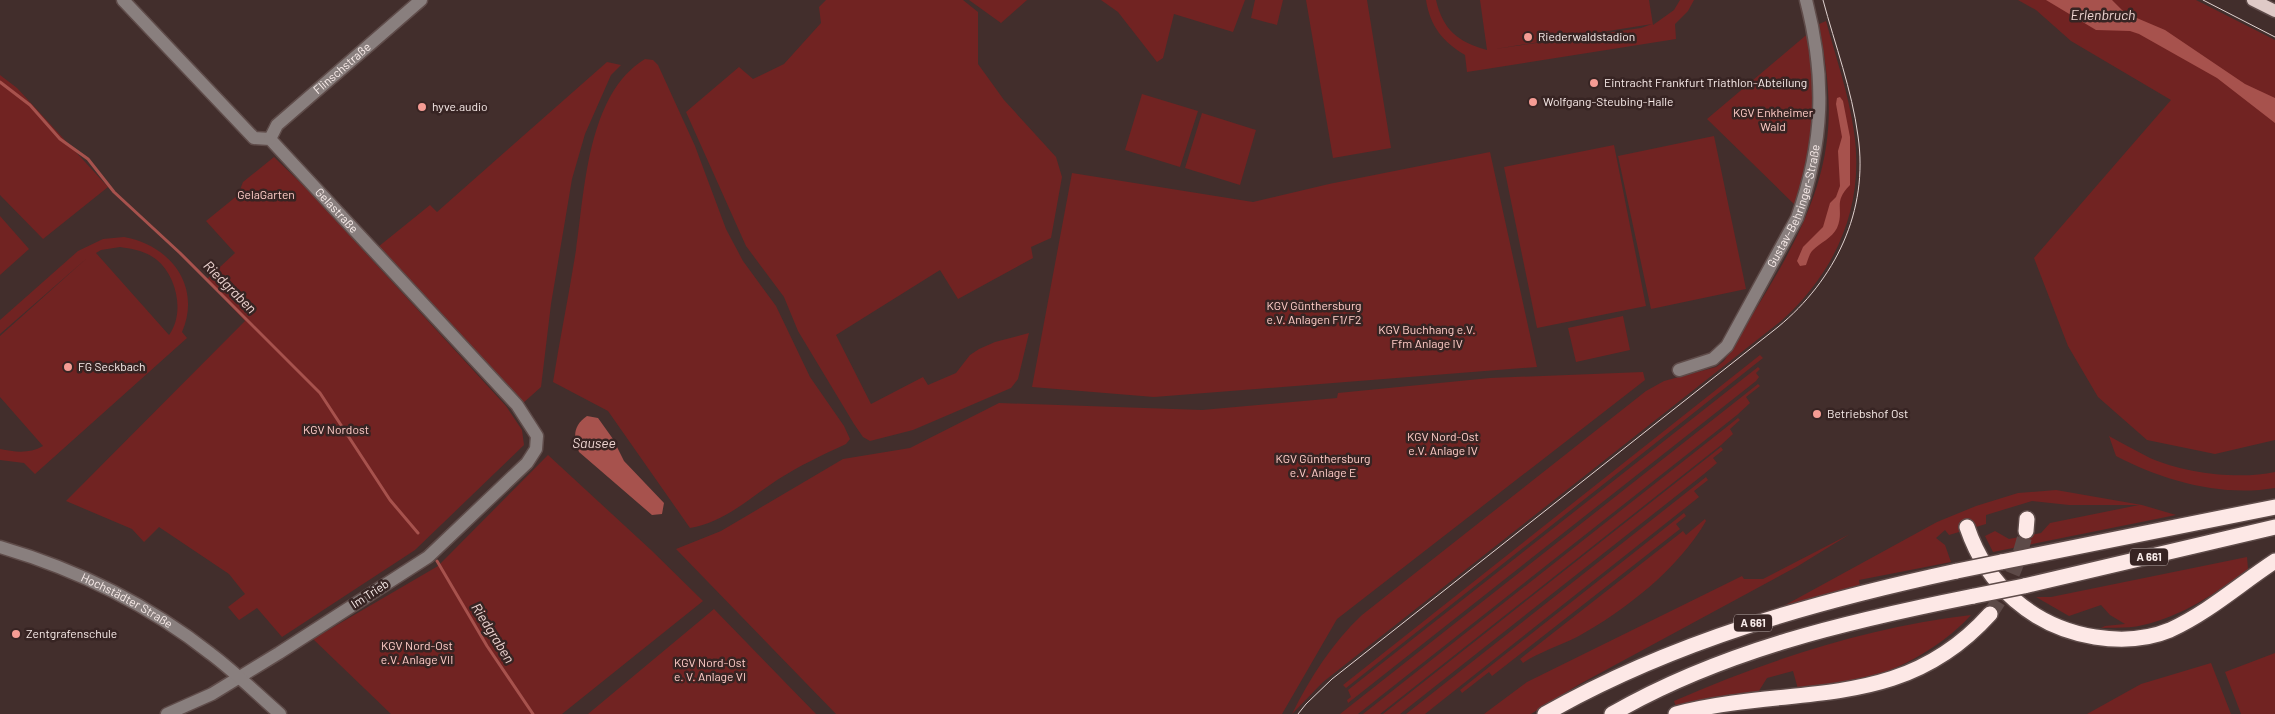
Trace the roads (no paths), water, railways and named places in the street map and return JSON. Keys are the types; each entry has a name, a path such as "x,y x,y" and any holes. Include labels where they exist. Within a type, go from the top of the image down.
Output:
{"highway":[{"name":"A 661","path":"1545,714 1647,663 1749,624 1869,590 2275,507"},
{"path":"1966,527 1977,554 1992,578 2022,608 2060,628 2108,639 2148,637 2170,630 2224,598 2275,561"},
{"name":"A 661","path":"1612,714 1662,688 1724,662 1784,641 1842,625 2024,586 2275,527"},
{"path":"1676,714 1747,703 1845,696 1895,685 1924,672 1954,652 1990,614"}],"main road":[{"path":"2253,0 2275,11"}],"street":[{"name":"Gelastraße","path":"123,0 254,138 270,139 517,405 537,436"},
{"name":"Flinschstraße","path":"270,139 277,125 420,0"},
{"name":"Gustav-Behringer-Straße","path":"1679,370 1713,360 1726,346 1797,218 1804,198 1816,152 1820,109 1816,40 1806,0"},
{"name":"Im Trieb","path":"167,714 212,694 239,678 428,557 528,463 536,449 537,436"},
{"name":"Hochstädter Straße","path":"0,547 81,576 114,593 198,644 280,714"}],"water":[{"name":"Erlenbruch","path":"2046,0 2112,0 2125,13 2165,30 2245,84 2275,98 2275,123 2217,78 2139,34 2130,31 2096,30"},
{"path":"1840,97 1843,101 1850,137 1850,185 1840,202 1840,216 1837,228 1832,235 1816,247 1806,265 1800,266 1797,261 1803,247 1823,227 1830,203 1836,197 1840,186 1838,151 1842,137 1836,104 1837,98"},
{"name":"Sausee","path":"587,416 598,418 613,439 624,461 664,503 662,514 652,515 579,452 575,432 582,420"}],"waterway":[{"name":"Riedgraben","path":"0,82 30,105 60,139 88,159 114,192 180,253 320,393 390,500 418,533"},
{"name":"Riedgraben","path":"437,561 487,646 533,714"}],"tunnel":[{"path":"1990,614 2012,574 2026,531"}],"tram line":[{"path":"1298,714 1332,679 1778,327 1816,288 1844,242 1853,217 1858,191 1860,164 1858,136 1852,102 1823,0"},
{"path":"2203,0 2275,37"}],"place":[{"name":"Riederwaldstadion","path":"1528,37"},
{"name":"Eintracht Frankfurt Triathlon-Abteilung","path":"1594,83"},
{"name":"Wolfgang-Steubing-Halle","path":"1533,102"},
{"name":"hyve.audio","path":"422,107"},
{"name":"FG Seckbach","path":"68,367"},
{"name":"Betriebshof Ost","path":"1817,414"},
{"name":"Zentgrafenschule","path":"16,634"}],"park label":[{"name":"KGV Enkheimer Wald","path":"1773,120"},
{"name":"GelaGarten","path":"266,195"},
{"name":"KGV Günthersburg e.V. Anlagen F1/F2","path":"1314,313"},
{"name":"KGV Buchhang e.V. Ffm Anlage IV","path":"1427,337"},
{"name":"KGV Nordost","path":"336,430"},
{"name":"KGV Nord-Ost e.V. Anlage IV","path":"1443,444"},
{"name":"KGV Günthersburg e.V. Anlage E","path":"1323,466"},
{"name":"KGV Nord-Ost e.V. Anlage VII","path":"417,653"},
{"name":"KGV Nord-Ost e. V. Anlage VI","path":"710,670"}]}
